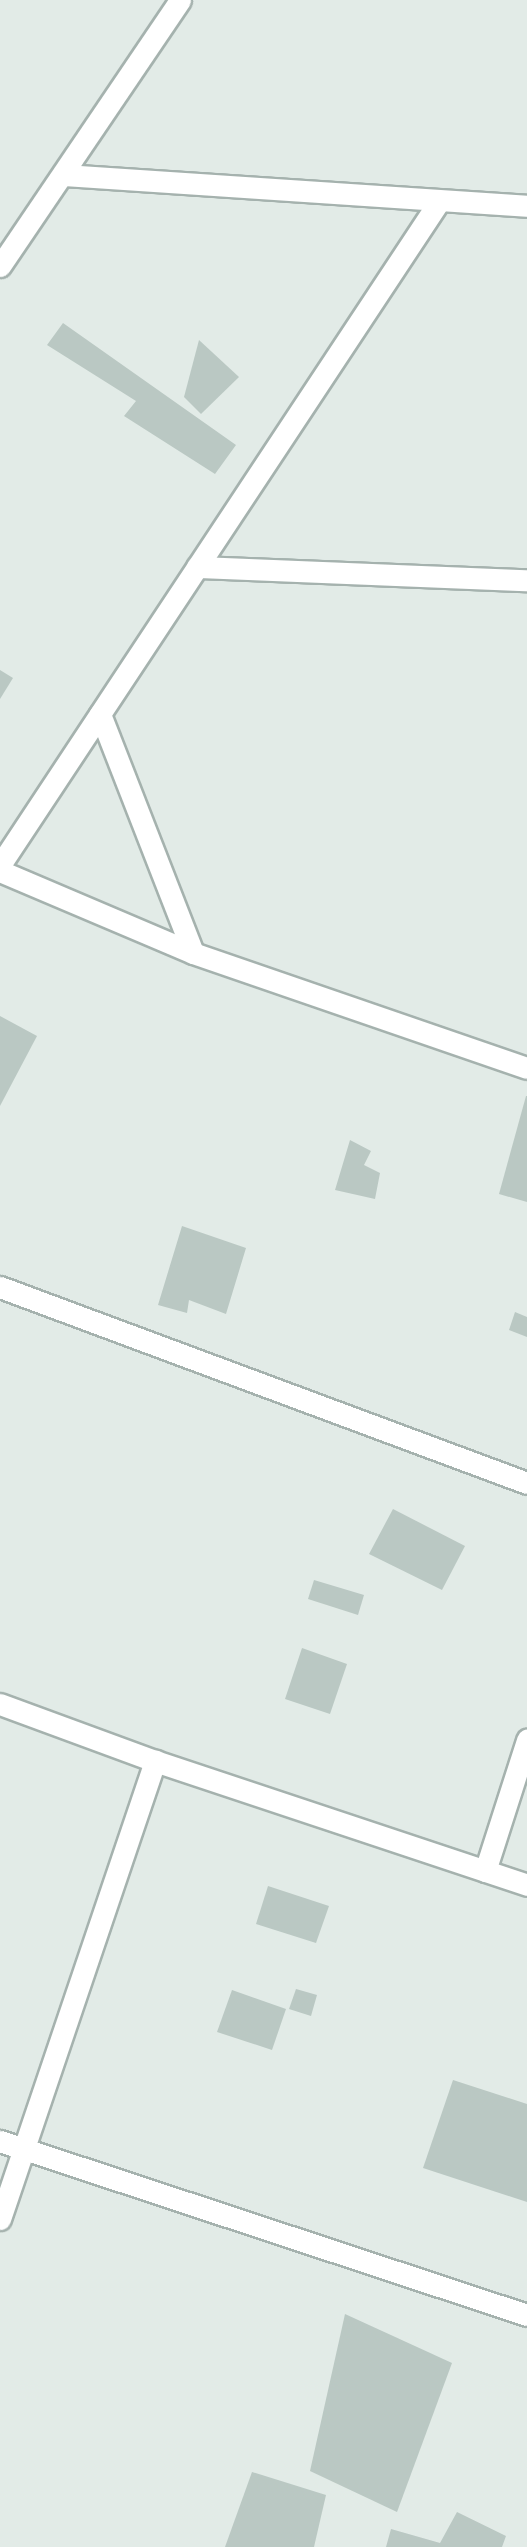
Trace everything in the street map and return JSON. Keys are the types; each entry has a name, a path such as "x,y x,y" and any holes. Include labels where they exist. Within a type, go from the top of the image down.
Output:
{"street":[{"path":"0,266 180,0"},
{"path":"63,175 438,203 527,205"},
{"path":"0,865 438,203"},
{"path":"197,567 527,580"},
{"path":"100,715 193,953"},
{"path":"0,871 193,953 527,1068"},
{"path":"0,1286 527,1483"},
{"path":"0,1704 155,1760 527,1885"},
{"path":"485,1871 527,1740"},
{"path":"0,2219 155,1760"},
{"path":"0,2141 527,2315"}],"building":[{"path":"63,323 236,445 215,474 124,416 136,401 47,345"},
{"path":"199,340 239,377 201,414 184,397"},
{"path":"0,670 13,678 0,699"},
{"path":"0,1016 37,1036 0,1106"},
{"path":"527,1096 527,1202 499,1194"},
{"path":"350,1140 371,1151 364,1165 380,1173 375,1199 335,1190"},
{"path":"182,1226 246,1248 226,1314 189,1300 187,1313 158,1305"},
{"path":"515,1312 527,1317 527,1337 509,1330"},
{"path":"393,1509 465,1546 442,1590 369,1554"},
{"path":"314,1580 364,1595 358,1615 308,1599"},
{"path":"302,1648 347,1664 330,1714 285,1699"},
{"path":"268,1886 329,1906 316,1943 256,1924"},
{"path":"296,1989 317,1995 311,2016 289,2009"},
{"path":"232,1990 286,2009 272,2050 217,2032"},
{"path":"453,2080 527,2104 527,2202 423,2168"},
{"path":"345,2314 452,2363 397,2512 310,2471"},
{"path":"252,2472 326,2495 314,2547 225,2547"},
{"path":"457,2512 506,2536 502,2547 386,2547 391,2529 440,2543"}]}
